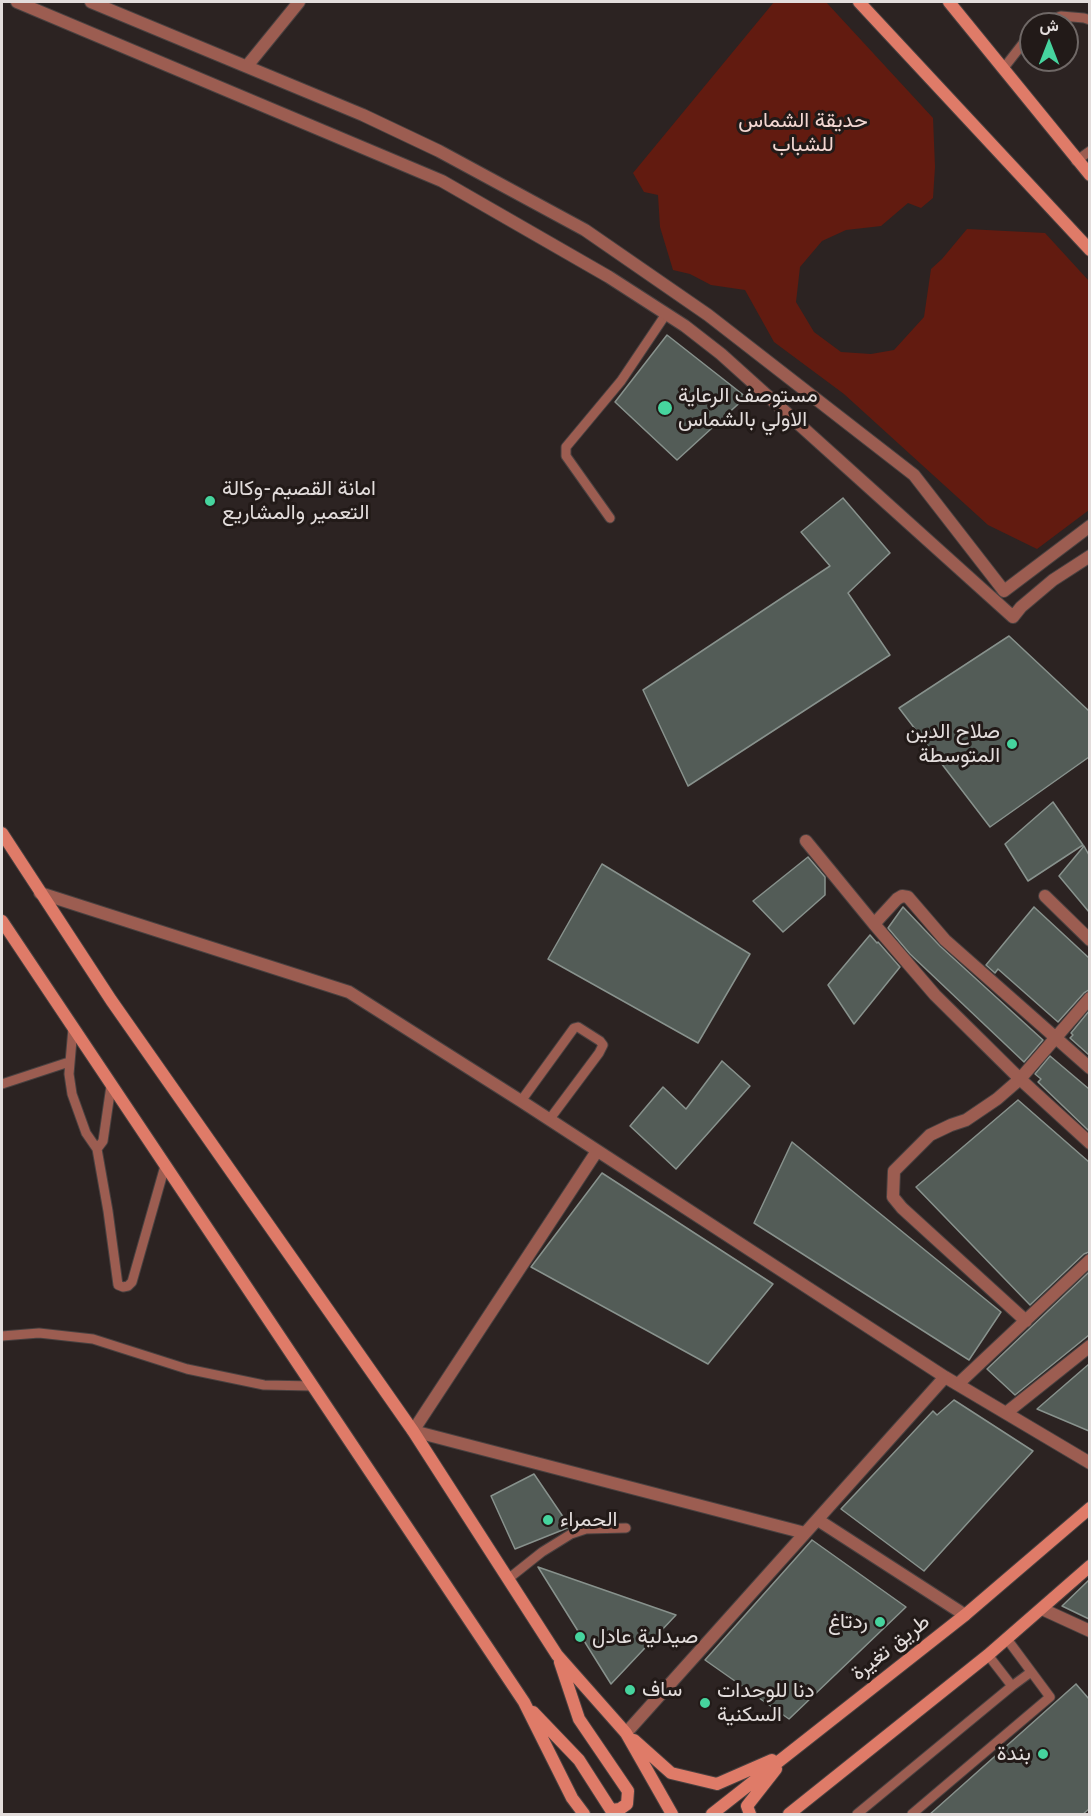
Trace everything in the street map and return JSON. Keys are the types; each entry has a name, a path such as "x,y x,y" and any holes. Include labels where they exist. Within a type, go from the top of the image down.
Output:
{"street":[{"path":"17,2 442,182 609,277 722,354 1014,617 1021,607 1053,580 1089,556"},
{"path":"91,2 363,115 439,151 585,230 708,315 914,475 1004,591 1089,526"},
{"path":"247,66 298,2"},
{"path":"859,2 1089,250"},
{"path":"949,2 1089,175"},
{"path":"2,833 111,1000 413,1431 558,1655 626,1733 671,1773 717,1784 787,1754"},
{"path":"806,841 935,995 1089,1143"},
{"path":"40,893 348,992 521,1101 945,1377 1089,1464"},
{"path":"874,924 897,899 902,896 908,897 945,940 1089,1068"},
{"path":"1045,896 1089,940"},
{"path":"2,921 524,1702 572,1798 584,1815"},
{"path":"1026,1321 902,1208 893,1197 894,1171 930,1135 966,1120 997,1099 1020,1079 1089,998"},
{"path":"413,1431 597,1151"},
{"path":"958,1384 1089,1260"},
{"path":"1006,1413 1089,1346"},
{"path":"626,1733 945,1377"},
{"path":"413,1431 805,1533"},
{"name":"طريق تغيرة","path":"712,1815 966,1615 1089,1508"},
{"path":"818,1520 966,1615"},
{"path":"789,1815 988,1655 1089,1566"},
{"path":"1042,1609 1089,1631"},
{"path":"524,1702 579,1760 611,1810 620,1809 627,1804 628,1791 579,1719 558,1655"},
{"path":"626,1733 672,1814"},
{"path":"750,1815 747,1806 787,1754"},
{"path":"776,1815 827,1785"},
{"path":"804,1815 827,1785"},
{"path":"572,1798 573,1815"}],"lane":[{"path":"1003,69 1019,48"},
{"path":"1076,161 1089,151"},
{"path":"610,518 566,456 566,447 621,381 666,314"},
{"path":"521,1101 574,1028 578,1027 600,1041 603,1045 599,1053 549,1120"},
{"path":"73,1028 69,1062 72,1094 86,1133 97,1149 118,1286 128,1286 132,1282 165,1166"},
{"path":"2,1084 69,1062"},
{"path":"97,1149 103,1141 111,1086"},
{"path":"2,1336 39,1333 93,1339 187,1369 264,1385 312,1386"},
{"path":"508,1579 542,1552 571,1534 586,1529 626,1528"},
{"path":"912,1815 1050,1696 1007,1639"},
{"path":"988,1655 1012,1686"},
{"path":"857,1815 1031,1672"}],"green space":[{"name":"حديقة الشماس للشباب","path":"774,2 826,2 933,118 935,167 933,198 921,208 908,203 881,226 846,230 822,241 800,267 796,302 814,332 841,352 871,354 894,350 924,317 931,269 967,229 1045,233 1089,281 1089,510 1037,549 988,525 844,394 774,342 745,290 711,285 690,274 673,270 660,227 658,195 644,192 633,173"}],"building":[{"path":"667,335 746,397 677,460 615,402"},
{"path":"843,498 890,553 848,593 890,655 688,786 643,690 830,566 801,532"},
{"path":"1009,636 1089,711 1089,757 990,827 899,708"},
{"path":"1053,802 1083,845 1028,881 1005,844"},
{"path":"1084,846 1089,855 1089,912 1059,876"},
{"path":"808,857 825,877 825,895 783,932 753,901"},
{"path":"602,864 750,954 698,1043 548,959"},
{"path":"903,907 940,946 1043,1040 1024,1062 910,954 888,928"},
{"path":"1034,907 1089,958 1089,990 1058,1022 998,969 995,973 986,965"},
{"path":"870,935 900,967 854,1024 828,985"},
{"path":"1089,1011 1089,1055 1070,1038 1073,1035 1071,1033"},
{"path":"1050,1056 1089,1089 1089,1131 1038,1082 1041,1079 1035,1074"},
{"path":"722,1061 750,1086 676,1169 630,1126 663,1087 686,1109"},
{"path":"1018,1100 1089,1162 1089,1252 1084,1254 1030,1305 916,1187"},
{"path":"792,1142 1001,1312 969,1360 754,1223"},
{"path":"602,1173 773,1284 708,1364 531,1267"},
{"path":"1089,1272 1089,1335 1015,1395 987,1369"},
{"path":"1089,1364 1089,1431 1037,1409"},
{"path":"954,1400 1033,1451 924,1571 841,1509 933,1411 937,1415"},
{"path":"534,1474 570,1527 515,1549 491,1496"},
{"path":"812,1540 906,1607 789,1719 705,1660"},
{"path":"538,1567 676,1615 611,1684"},
{"path":"1089,1580 1089,1619 1062,1606"},
{"name":"بندة","path":"1076,1684 1089,1699 1089,1809 1082,1815 929,1815"}],"place":[{"name":"مستوصف الرعاية الاولي بالشماس","path":"665,408"},
{"name":"امانة القصيم-وكالة التعمير والمشاريع","path":"210,501"},
{"name":"صلاح الدين المتوسطة","path":"1012,744"},
{"name":"الحمراء","path":"548,1520"},
{"name":"ردتاغ","path":"880,1622"},
{"name":"صيدلية عادل","path":"580,1637"},
{"name":"ساف","path":"630,1690"},
{"name":"دنا للوحدات السكنية","path":"705,1703"},
{"name":"بندة","path":"1043,1754"}]}
